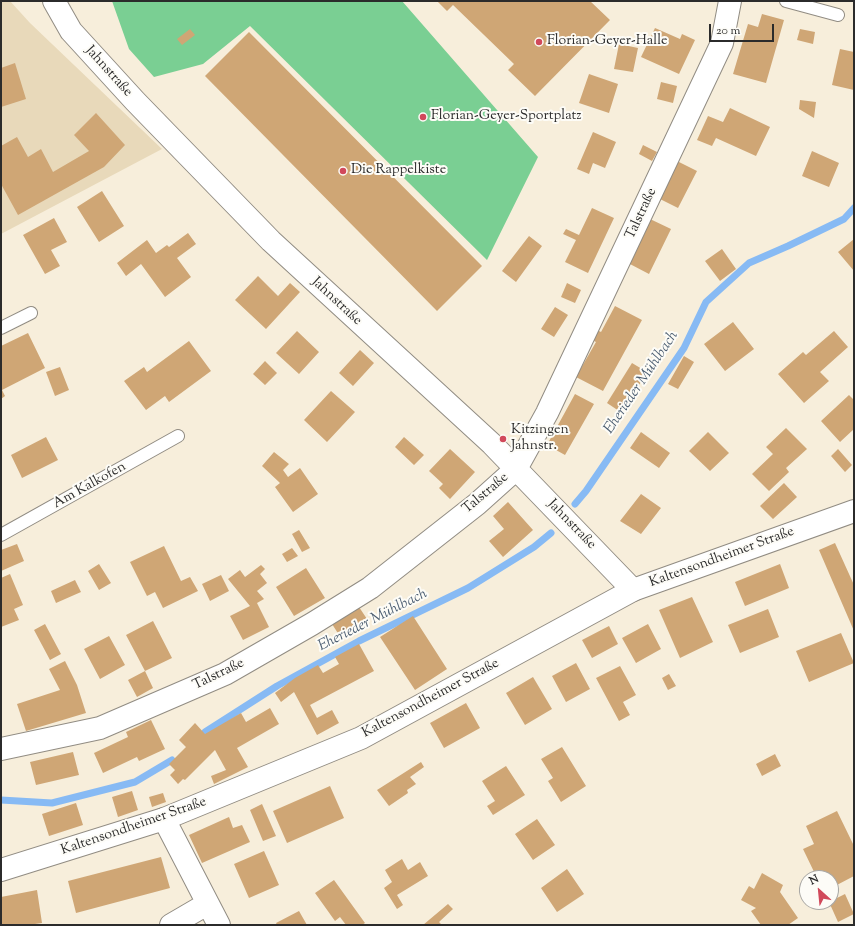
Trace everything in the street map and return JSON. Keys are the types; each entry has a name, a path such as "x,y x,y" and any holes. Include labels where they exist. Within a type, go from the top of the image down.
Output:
{"street":[{"name":"Jahnstraße","path":"54,1 76,37 135,101 271,241 516,469 633,590"},
{"name":"Talstraße","path":"3,743 100,728 225,674 312,624 370,588 477,504 516,469 547,413 722,43 730,1"},
{"name":"Kaltensondheimer Straße","path":"1,870 164,819 361,738 633,590 854,511"},
{"path":"164,819 219,925"},
{"path":"171,925 207,904"}],"lane":[{"path":"786,1 838,15"},
{"path":"1,328 31,313"},
{"name":"Am Kalkofen","path":"1,536 178,436"}],"shaded area":[{"path":"1,1 10,1 30,23 162,149 1,234"}],"green space":[{"name":"Florian-Geyer-Sportplatz","path":"112,1 402,1 538,157 487,260 250,26 203,64 154,77 129,49"}],"building":[{"name":"Florian-Geyer-Halle","path":"437,1 590,1 610,20 535,96 508,70 514,64 453,5 447,11"},
{"path":"762,14 784,20 766,83 733,74 748,24 758,27"},
{"path":"655,28 680,39 682,34 695,40 679,74 641,57"},
{"path":"190,29 195,35 182,45 177,39"},
{"path":"800,29 815,32 813,44 797,40"},
{"name":"Die Rappelkiste","path":"249,32 482,266 437,311 205,76"},
{"path":"619,44 638,48 633,72 614,69"},
{"path":"840,49 854,52 854,90 832,85"},
{"path":"15,63 26,99 1,107 1,68"},
{"path":"589,74 618,84 609,113 579,103"},
{"path":"661,82 677,86 673,103 657,99"},
{"path":"800,100 816,102 814,118 799,109"},
{"path":"730,108 770,127 756,156 716,138 712,146 697,140 708,116 723,122"},
{"path":"96,113 125,145 104,167 18,215 1,184 1,146 17,137 28,157 41,149 53,172 89,151 74,135"},
{"path":"593,132 616,142 605,168 593,163 589,174 577,169"},
{"path":"643,145 657,152 652,161 639,154"},
{"path":"812,151 839,163 829,187 802,176"},
{"path":"677,161 697,171 678,208 658,198"},
{"path":"102,191 124,226 99,242 77,207"},
{"path":"592,208 614,218 588,273 565,262 576,240 563,234 566,229 579,235"},
{"path":"54,218 67,242 51,250 60,266 45,274 23,235"},
{"path":"650,219 671,229 649,274 628,263"},
{"path":"188,233 196,244 177,258 191,277 165,297 141,264 126,276 117,263 147,240 156,253 167,245 169,247"},
{"path":"529,236 542,246 516,282 502,271"},
{"path":"854,239 854,271 838,252"},
{"path":"722,249 736,269 720,281 705,261"},
{"path":"258,276 278,296 290,283 300,292 266,329 235,300"},
{"path":"567,283 581,290 575,303 561,297"},
{"path":"615,306 642,320 603,391 576,377 596,342 592,340 597,330 601,332"},
{"path":"555,307 568,315 554,337 541,329"},
{"path":"733,322 754,349 725,371 704,344"},
{"path":"297,331 319,352 299,374 276,353"},
{"path":"834,331 848,347 820,372 829,381 804,403 778,374 803,352 806,355"},
{"path":"28,333 45,368 2,390 5,396 1,399 1,346"},
{"path":"189,341 211,371 169,402 165,396 146,410 124,381 144,367 147,372"},
{"path":"360,350 374,363 353,386 339,373"},
{"path":"684,356 694,362 678,389 668,384"},
{"path":"265,361 277,373 265,385 253,374"},
{"path":"632,363 647,372 622,413 607,403"},
{"path":"60,367 69,390 55,396 46,372"},
{"path":"331,391 355,412 327,442 304,420"},
{"path":"575,394 594,404 565,455 547,445"},
{"path":"849,395 854,400 854,429 840,442 821,421"},
{"path":"786,428 807,449 786,468 789,472 769,491 752,474 773,454 766,447"},
{"path":"641,432 670,453 659,468 630,448"},
{"path":"708,432 729,453 710,471 689,451"},
{"path":"46,437 58,460 22,478 11,455"},
{"path":"404,437 424,455 414,465 395,447"},
{"path":"450,449 475,472 450,499 439,488 443,484 429,471"},
{"path":"838,449 852,465 845,472 831,456"},
{"path":"274,452 289,464 283,470 288,477 300,468 318,494 293,512 275,487 280,483 262,466"},
{"path":"784,483 797,497 773,519 760,506"},
{"path":"641,494 661,508 641,534 620,521"},
{"path":"508,502 533,530 503,557 489,541 504,529 493,516"},
{"path":"299,530 310,548 302,552 292,534"},
{"path":"835,543 854,585 854,631 819,550"},
{"path":"17,544 24,561 1,571 1,550"},
{"path":"164,546 181,581 190,577 198,591 163,608 155,592 147,596 130,562"},
{"path":"292,548 298,556 287,562 282,554"},
{"path":"99,564 111,583 99,590 88,571"},
{"path":"780,564 789,588 745,606 735,582"},
{"path":"261,565 265,569 260,574 267,583 257,591 264,599 257,603 269,627 243,640 230,616 250,606 228,579 240,570 245,577"},
{"path":"306,568 325,598 294,616 276,587"},
{"path":"10,574 23,605 14,609 19,620 1,627 1,578"},
{"path":"221,575 229,591 210,601 202,584"},
{"path":"75,580 81,592 56,603 51,591"},
{"path":"692,597 713,642 680,658 659,610"},
{"path":"359,607 367,619 341,638 332,624"},
{"path":"768,609 779,637 740,653 728,625"},
{"path":"413,616 447,669 415,690 380,637"},
{"path":"153,621 172,658 145,671 126,635"},
{"path":"45,624 61,654 50,660 34,630"},
{"path":"648,624 661,649 636,663 622,638"},
{"path":"609,626 618,644 592,658 582,640"},
{"path":"841,633 854,663 809,682 796,651"},
{"path":"109,636 125,665 100,679 84,649"},
{"path":"359,644 374,671 310,705 317,718 332,710 339,723 317,735 294,692 281,702 275,693 295,678 318,665 323,673 339,664 335,657"},
{"path":"65,661 77,685 86,713 26,731 17,704 60,690 49,669"},
{"path":"576,663 590,689 566,702 552,676"},
{"path":"620,666 636,695 623,702 630,715 619,721 596,678"},
{"path":"145,671 153,688 137,697 128,680"},
{"path":"669,674 676,686 668,690 662,678"},
{"path":"533,677 552,709 525,725 506,693"},
{"path":"466,703 480,728 444,748 430,723"},
{"path":"270,708 279,724 237,748 248,767 214,784 211,776 226,770 215,750 185,780 183,779 178,784 170,775 175,770 169,764 186,747 179,740 195,723 205,734 241,713 246,722"},
{"path":"151,720 165,749 139,761 137,757 103,773 94,753 128,737 126,732"},
{"path":"562,747 586,786 561,802 548,781 553,778 541,759"},
{"path":"73,752 79,775 36,785 30,762"},
{"path":"775,754 781,766 762,776 756,764"},
{"path":"421,762 424,767 410,777 416,784 407,790 408,793 389,806 377,790"},
{"path":"506,766 525,795 493,815 487,806 495,801 482,781"},
{"path":"330,786 344,818 287,843 273,811"},
{"path":"132,791 138,810 118,817 112,797"},
{"path":"163,793 166,802 152,807 149,797"},
{"path":"76,803 83,825 49,836 42,814"},
{"path":"262,804 276,836 263,841 250,810"},
{"path":"837,811 854,846 854,876 839,884 839,870 813,870 803,849 814,844 806,826"},
{"path":"229,817 233,828 242,825 250,842 202,863 189,835"},
{"path":"537,819 555,845 533,860 515,834"},
{"path":"264,851 279,885 249,898 234,864"},
{"path":"161,857 170,888 76,913 68,881"},
{"path":"402,859 408,870 420,862 428,876 397,895 403,905 397,909 384,888 392,882 385,870"},
{"path":"567,869 584,894 557,912 541,888"},
{"path":"762,873 783,885 780,892 798,918 788,925 761,925 751,911 756,908 741,900 749,886 754,889"},
{"path":"334,880 365,923 362,925 346,925 340,917 335,921 315,893"},
{"path":"37,890 42,923 28,925 1,925 1,897"},
{"path":"845,894 854,914 838,922 833,910 839,910 839,897"},
{"path":"448,904 453,909 439,922 442,925 423,925"},
{"path":"299,911 307,925 277,925 276,923"}],"waterway":[{"name":"Eherieder Mühlbach","path":"575,504 586,491 684,348 706,302 749,263 844,219 854,208"},
{"name":"Eherieder Mühlbach","path":"205,732 277,686 359,641 468,588 534,547 551,533"},
{"name":"Eherieder Mühlbach","path":"1,800 52,803 135,782 172,760"}],"place":[{"name":"Florian-Geyer-Halle","path":"539,42"},
{"name":"Florian-Geyer-Sportplatz","path":"423,117"},
{"name":"Die Rappelkiste","path":"343,171"},
{"name":"Kitzingen Jahnstr.","path":"503,439"}]}
